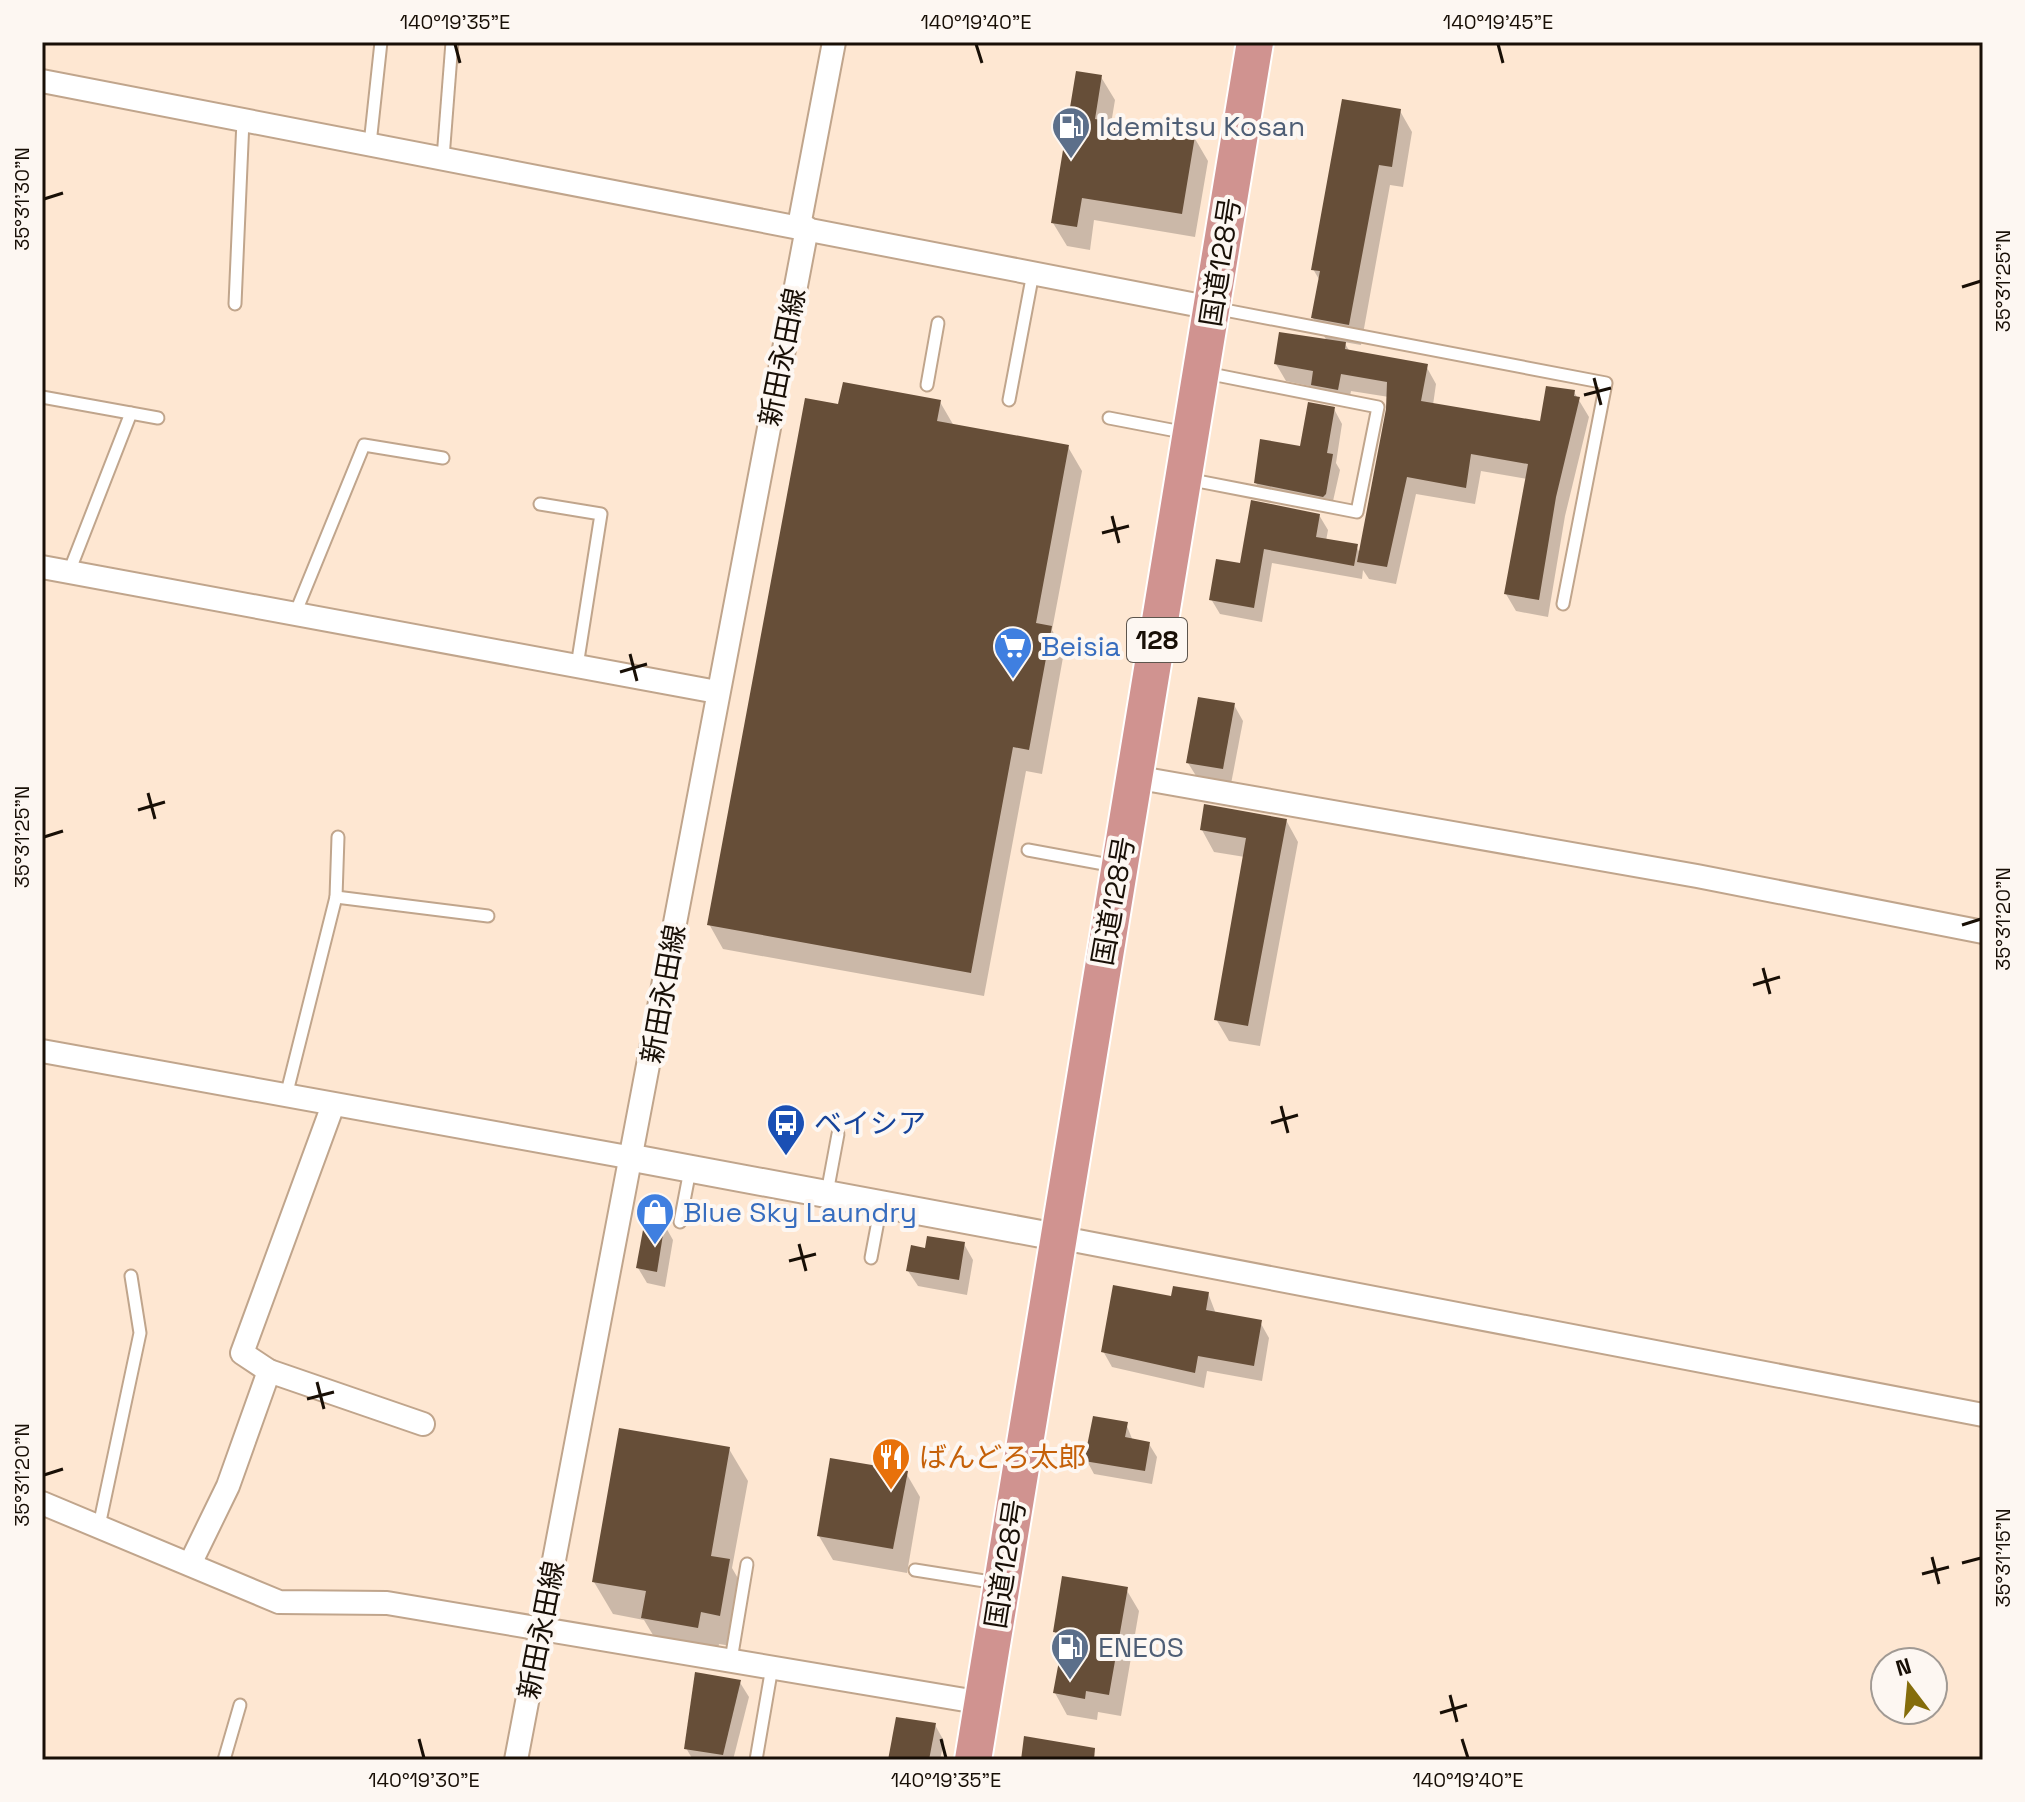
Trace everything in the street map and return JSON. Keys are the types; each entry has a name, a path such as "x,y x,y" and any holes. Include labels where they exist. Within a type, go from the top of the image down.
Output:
{"highway":[{"name":"国道128号","path":"973,1760 1255,42"}],"street":[{"name":"新田永田線","path":"516,1760 633,1158 834,42"},
{"path":"42,81 1212,308"},
{"path":"42,567 717,692"},
{"path":"1134,777 1697,876 1983,932"},
{"path":"42,1051 882,1204 1983,1415"},
{"path":"333,1105 242,1353 269,1371 423,1424"},
{"path":"190,1564 228,1486 269,1371"},
{"path":"42,1503 279,1602 387,1603 983,1703"}],"lane":[{"path":"370,144 381,42"},
{"path":"443,158 452,42"},
{"path":"235,304 243,120"},
{"path":"1009,400 1033,272"},
{"path":"1212,308 1606,383 1563,604"},
{"path":"927,385 938,323"},
{"path":"1184,478 1357,512 1378,407 1202,372"},
{"path":"42,397 158,418"},
{"path":"69,572 131,413"},
{"path":"1109,418 1191,434"},
{"path":"295,614 364,445 443,458"},
{"path":"540,504 601,514 577,666"},
{"path":"286,1096 336,897 338,837"},
{"path":"1028,850 1119,867"},
{"path":"336,897 488,916"},
{"path":"827,1194 838,1134"},
{"path":"680,1222 690,1169"},
{"path":"871,1258 882,1204"},
{"path":"99,1526 140,1333 131,1276"},
{"path":"731,1660 747,1564"},
{"path":"915,1570 1002,1584"},
{"path":"756,1760 772,1667"},
{"path":"224,1760 240,1705"}],"building":[{"path":"1076,71 1102,75 1095,119 1195,136 1182,214 1082,198 1077,227 1051,223"},
{"path":"1342,99 1401,109 1392,167 1379,165 1349,325 1311,318 1320,271 1311,270"},
{"path":"1279,332 1346,342 1345,349 1428,364 1421,401 1540,421 1546,386 1575,390 1574,396 1580,397 1556,497 1539,600 1504,594 1528,464 1471,454 1466,488 1407,477 1387,567 1357,562 1386,409 1387,382 1341,374 1338,390 1311,385 1313,371 1274,364"},
{"path":"843,382 941,400 937,421 1069,445 1036,623 1052,626 1029,750 1013,747 971,973 707,925 805,398 838,404"},
{"path":"1308,402 1335,407 1327,453 1333,454 1326,494 1323,497 1254,483 1260,439 1300,446"},
{"path":"1251,500 1320,514 1316,537 1358,544 1354,566 1264,549 1254,608 1209,600 1216,559 1240,563"},
{"path":"1198,697 1235,703 1223,769 1186,763"},
{"path":"1204,804 1287,819 1248,1026 1214,1020 1246,838 1200,830"},
{"path":"645,1219 665,1222 657,1272 636,1268"},
{"path":"927,1236 965,1242 959,1280 906,1271 911,1245 925,1248"},
{"path":"1113,1285 1171,1296 1173,1286 1209,1292 1206,1310 1262,1320 1254,1366 1198,1356 1195,1373 1101,1352"},
{"path":"1093,1416 1128,1422 1125,1437 1150,1442 1145,1471 1084,1461"},
{"path":"619,1428 730,1447 711,1556 730,1559 720,1616 701,1612 698,1628 641,1618 646,1591 592,1582"},
{"path":"830,1458 908,1471 893,1549 817,1536"},
{"path":"1062,1576 1128,1587 1109,1695 1086,1691 1085,1699 1053,1693 1064,1634 1053,1632"},
{"path":"695,1672 741,1680 723,1755 684,1749"},
{"path":"896,1717 936,1723 929,1760 888,1760"},
{"path":"1024,1736 1095,1748 1094,1760 1021,1760"}],"place":[{"name":"Idemitsu Kosan","path":"1071,160"},
{"name":"Beisia","path":"1013,680"},
{"name":"ベイシア","path":"786,1157"},
{"name":"Blue Sky Laundry","path":"655,1246"},
{"name":"ばんどろ太郎","path":"891,1491"},
{"name":"ENEOS","path":"1070,1681"}]}
